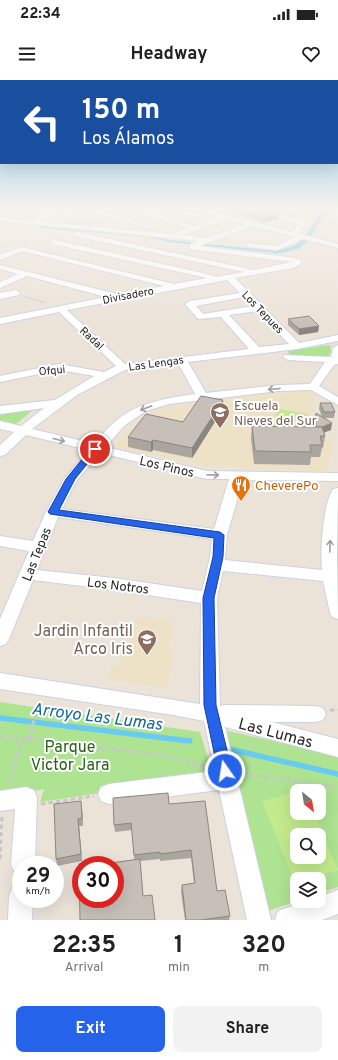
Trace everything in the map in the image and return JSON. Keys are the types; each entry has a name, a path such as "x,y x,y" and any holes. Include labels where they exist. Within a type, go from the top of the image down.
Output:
{"street":[{"path":"32,252 41,248"},
{"path":"68,248 121,257 225,278"},
{"path":"98,268 140,248"},
{"path":"141,248 257,272"},
{"name":"Divisadero","path":"0,322 60,308 290,266 298,262 296,260 213,248"},
{"path":"0,258 21,249 176,286"},
{"path":"0,267 117,297"},
{"path":"0,285 25,274"},
{"name":"Los Tepues","path":"225,278 247,294 297,346"},
{"path":"0,296 17,293"},
{"path":"247,294 190,304 201,317 259,308"},
{"name":"Radal","path":"60,308 123,367"},
{"path":"224,314 257,351"},
{"name":"Las Lengas","path":"0,452 21,431 59,403 104,375 123,367 297,346 338,338"},
{"path":"338,348 337,357 313,387 338,402"},
{"path":"288,357 335,360"},
{"path":"181,359 203,398"},
{"name":"Ofqui","path":"0,379 59,368 104,375"},
{"name":"Las Tepas","path":"0,639 53,512 71,479 95,449 120,423 142,409 168,401 279,388 313,387"},
{"path":"0,410 59,403"},
{"name":"Los Pinos","path":"0,425 207,475 338,476"},
{"path":"237,476 220,535 216,565 209,598 212,710 260,920"},
{"path":"338,492 330,539 338,612"},
{"path":"53,512 220,535"},
{"path":"0,541 39,547"},
{"path":"216,565 334,577"},
{"name":"Los Notros","path":"28,574 114,584 209,598"},
{"name":"Las Lumas","path":"0,681 173,707 212,710 338,748"},
{"path":"212,710 224,713 320,712"},
{"path":"109,794 226,775"},
{"path":"3,794 26,802 23,856"},
{"path":"287,920 338,902"},
{"path":"20,920 21,908"}],"path":[{"path":"17,293 60,308"},
{"path":"28,739 39,702"},
{"path":"320,712 338,710"},
{"path":"0,736 22,740 28,739 162,755 226,775 338,787"},
{"path":"3,794 22,740"},
{"path":"0,859 2,810 26,802 109,794"}],"shaded area":[{"name":"Escuela Nieves del Sur","path":"306,391 315,394 310,437 333,437 329,472 206,466 115,447 118,441 135,424 155,410 246,396"},
{"name":"Jardin Infantil Arco Iris","path":"138,617 174,621 169,647 174,648 167,688 108,680 112,665 119,665 124,646 130,646"}],"green space":[{"path":"330,345 331,352 327,358 290,356 288,351"},
{"path":"34,409 16,424 0,420 0,412"},
{"path":"279,409 308,414 299,436 269,430"},
{"name":"Parque Victor Jara","path":"0,702 200,732 212,776 40,802 44,789 0,796"},
{"path":"223,730 338,755 338,887 326,891 326,872 290,872 290,903 268,911"},
{"path":"290,794 290,820 317,820 320,828 290,828 290,864 326,864 326,842 338,870 326,873 326,872 291,872 262,801"}],"building":[{"path":"309,316 319,326 299,329 288,319"},
{"path":"201,396 223,400 192,448 153,440 151,442 128,437 146,414 183,422"},
{"path":"320,403 331,403 335,412 324,412"},
{"path":"316,413 332,423 322,427 316,427"},
{"path":"252,426 322,427 325,436 320,436 322,445 310,445 311,452 255,451"},
{"path":"168,793 169,804 205,801 217,891 225,890 230,916 201,920 186,920 182,885 195,883 191,850 160,854 160,852 134,855 131,823 114,825 113,798"},
{"path":"81,801 82,818 78,819 81,854 64,857 64,856 56,856 54,804"},
{"path":"140,859 143,896 152,895 155,920 80,920 80,908 124,908 124,861"}],"waterway":[{"path":"238,248 275,252"},
{"path":"275,252 295,248"},
{"name":"Arroyo Las Lumas","path":"0,718 190,741"},
{"path":"229,749 338,774"}],"place":[{"name":"Escuela Nieves del Sur","path":"220,429"},
{"name":"CheverePo","path":"241,502"},
{"name":"Jardin Infantil Arco Iris","path":"147,656"}],"route":[{"path":"95,449 71,479 53,512 220,535 218,557 209,598 210,705 225,771"}]}
